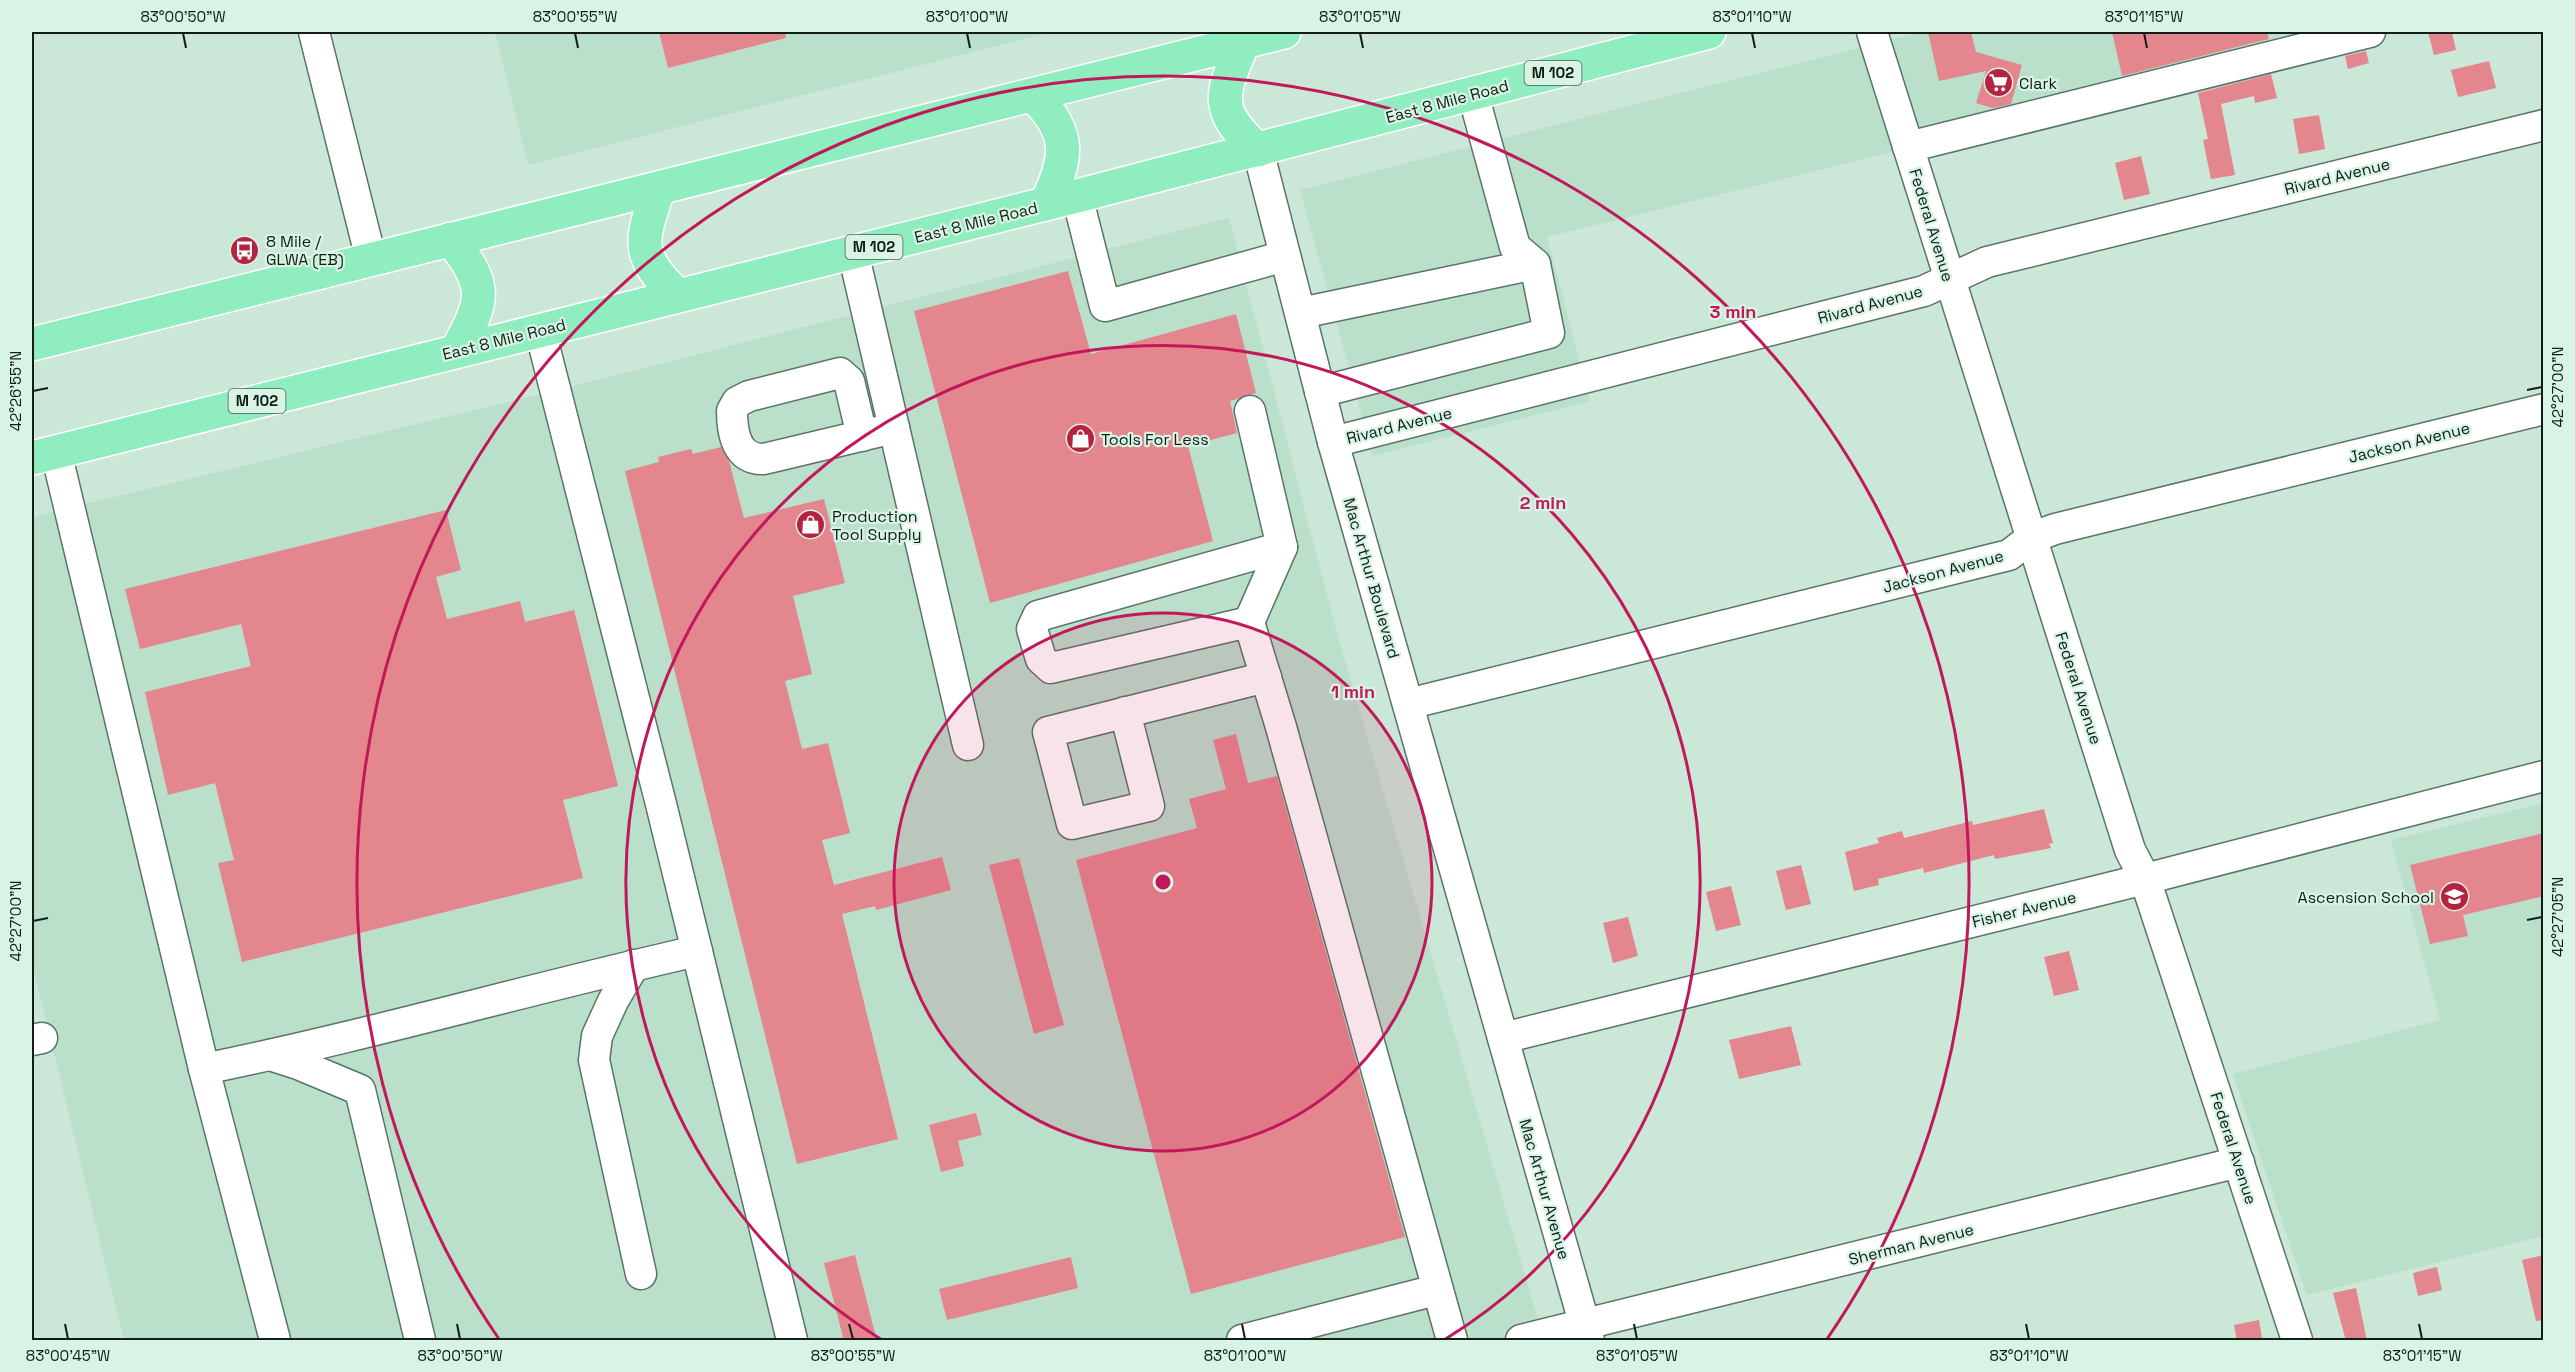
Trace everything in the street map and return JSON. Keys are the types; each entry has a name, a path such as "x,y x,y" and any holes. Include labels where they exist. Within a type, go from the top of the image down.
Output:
{"highway":[{"path":"32,344 1284,32"},
{"name":"East 8 Mile Road","path":"44,455 1046,204 1709,32"},
{"path":"1243,43 1229,76 1226,110 1235,128 1258,150"},
{"path":"1034,96 1048,111 1062,135 1061,164 1046,204"},
{"path":"659,188 645,226 644,242 651,267 677,295"},
{"path":"451,239 468,260 478,287 479,301 475,317 457,350"}],"street":[{"path":"314,32 371,259"},
{"name":"Federal Avenue","path":"1872,32 2130,850 2145,879 2297,1341"},
{"path":"1908,147 2370,32"},
{"path":"1320,392 1549,333 1534,264 1515,247 1473,94"},
{"name":"Rivard Avenue","path":"1333,442 1924,291 1949,278 1999,259 2544,125"},
{"name":"Mac Arthur Boulevard","path":"1258,150 1333,442 1503,1038"},
{"path":"1077,196 1105,306 1285,256"},
{"path":"853,252 968,745"},
{"path":"1301,313 1534,264"},
{"path":"540,330 697,951 792,1341"},
{"name":"Jackson Avenue","path":"1408,704 2009,555 2031,538 2055,529 2544,409"},
{"path":"1250,411 1282,546 1249,622 1452,1341"},
{"path":"862,435 894,428"},
{"path":"44,455 275,1341"},
{"path":"1249,622 1051,668 1041,659 1032,629 1038,616 1282,546"},
{"path":"1125,712 1266,677"},
{"name":"Fisher Avenue","path":"1503,1038 2145,879 2544,776"},
{"path":"204,1068 270,1055 697,951"},
{"path":"634,965 597,1036 594,1060 641,1274"},
{"name":"Mac Arthur Avenue","path":"1503,1038 1587,1333"},
{"path":"270,1055 360,1090 420,1341"},
{"name":"Sherman Avenue","path":"1521,1341 1587,1333 2239,1162"},
{"path":"1242,1341 1436,1290"}],"shaded area":[{"path":"495,32 1052,32 528,165"},
{"path":"1921,32 2376,32 1547,237 1590,401 1373,456 1300,190"},
{"path":"1229,218 1336,630 1544,1340 124,1340 32,963 32,517 578,385"},
{"path":"2543,803 2543,1236 2307,1295 2233,1074 2440,1020 2391,840"}],"building":[{"path":"659,32 785,32 786,38 668,68"},
{"path":"1928,32 1971,32 1976,52 2022,65 2011,104 1993,108 1976,103 1986,71 1939,81"},
{"path":"2112,32 2267,32 2269,39 2122,76"},
{"path":"2428,32 2452,32 2456,50 2434,55"},
{"path":"2366,51 2369,63 2348,69 2345,56"},
{"path":"2489,61 2496,88 2458,97 2451,70"},
{"path":"2271,74 2277,98 2255,103 2254,96 2221,104 2235,175 2211,179 2203,140 2208,139 2198,93"},
{"path":"2319,115 2325,149 2299,154 2293,119"},
{"path":"2141,156 2150,194 2124,200 2115,163"},
{"name":"Tools For Less","path":"1068,271 1091,354 1236,314 1256,393 1230,401 1237,433 1188,446 1213,541 990,603 914,311"},
{"path":"721,447 729,461 744,518 824,499 845,583 793,596 812,674 785,681 802,749 828,743 850,833 822,840 834,885 942,857 951,890 876,910 875,906 842,914 898,1139 797,1164 625,471 659,462 658,457 691,449 693,454"},
{"path":"446,510 461,570 436,577 447,619 520,601 525,622 574,610 618,786 563,800 583,878 242,962 218,863 234,860 215,783 168,795 145,692 251,666 241,624 140,649 125,589"},
{"path":"1236,734 1248,783 1277,776 1405,1237 1191,1294 1076,860 1197,828 1189,799 1226,789 1213,740"},
{"path":"2044,809 2053,843 2049,844 2051,848 1995,859 1994,855 1924,873 1923,868 1878,879 1879,885 1854,891 1845,852 1879,843 1877,838 1902,831 1904,838 1972,821 1973,825"},
{"path":"2544,833 2544,896 2463,915 2468,936 2430,944 2410,865"},
{"path":"1019,858 1064,1025 1034,1034 989,865"},
{"path":"1801,865 1811,904 1786,910 1776,871"},
{"path":"1731,886 1741,925 1716,931 1706,892"},
{"path":"1628,917 1638,956 1613,963 1603,923"},
{"path":"2069,951 2079,990 2054,996 2044,957"},
{"path":"1791,1026 1801,1065 1739,1079 1729,1040"},
{"path":"976,1113 982,1135 958,1141 964,1166 941,1172 929,1125"},
{"path":"855,1255 877,1341 844,1341 824,1263"},
{"path":"2544,1255 2544,1320 2536,1321 2522,1260"},
{"path":"1071,1257 1078,1288 947,1320 939,1289"},
{"path":"2437,1267 2442,1290 2418,1296 2413,1273"},
{"path":"2356,1288 2367,1341 2346,1341 2333,1293"},
{"path":"2259,1320 2262,1338 2237,1341 2234,1325"}],"place":[{"name":"Clark","path":"1998,83"},
{"name":"8 Mile / GLWA (EB)","path":"245,250"},
{"name":"Tools For Less","path":"1080,439"},
{"name":"Production Tool Supply","path":"811,525"},
{"name":"Ascension School","path":"2455,897"}]}
